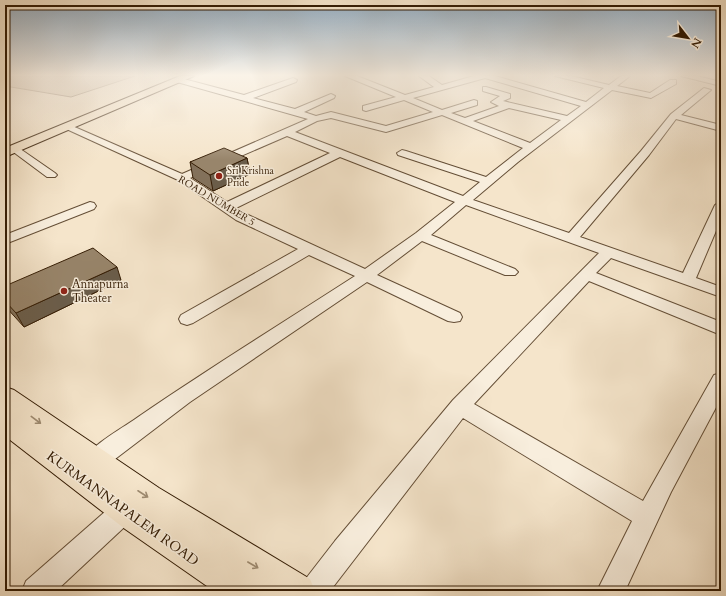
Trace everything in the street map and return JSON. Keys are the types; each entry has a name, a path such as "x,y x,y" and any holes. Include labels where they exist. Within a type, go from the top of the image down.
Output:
{"main road":[{"path":"9,149 104,104"},
{"path":"9,149 67,127 121,104"},
{"path":"5,397 94,462 245,560 298,591"},
{"name":"KURMANNAPALEM ROAD","path":"5,421 124,511 244,591"}],"street":[{"path":"266,104 310,116 314,119"},
{"path":"296,112 314,104"},
{"path":"366,108 382,104"},
{"path":"418,104 530,147"},
{"path":"182,178 314,119 331,115 386,129 471,104"},
{"path":"503,104 568,119"},
{"path":"583,104 588,105"},
{"path":"572,238 645,153 674,116 690,104"},
{"path":"463,122 509,105"},
{"path":"94,462 115,445 177,402 366,276 421,236 530,147 588,105"},
{"path":"674,116 721,128"},
{"name":"ROAD NUMBER 5","path":"67,127 182,178 226,208 454,317"},
{"path":"287,132 412,182 721,292"},
{"path":"9,149 51,175"},
{"path":"226,208 339,153"},
{"path":"402,153 488,181"},
{"path":"687,280 721,205"},
{"path":"5,240 90,206"},
{"path":"421,236 510,272"},
{"path":"187,319 309,249"},
{"path":"314,591 344,550 460,406 608,252"},
{"path":"586,274 721,329"},
{"path":"611,591 648,517 721,380"},
{"path":"460,406 648,517"},
{"path":"36,591 124,511"}],"building":[{"path":"224,148 247,158 210,175 190,162"},
{"path":"93,248 117,267 16,313 5,301 5,286"}],"place":[{"name":"Sri Krishna Pride","path":"219,176"},
{"name":"Annapurna Theater","path":"64,291"}]}
